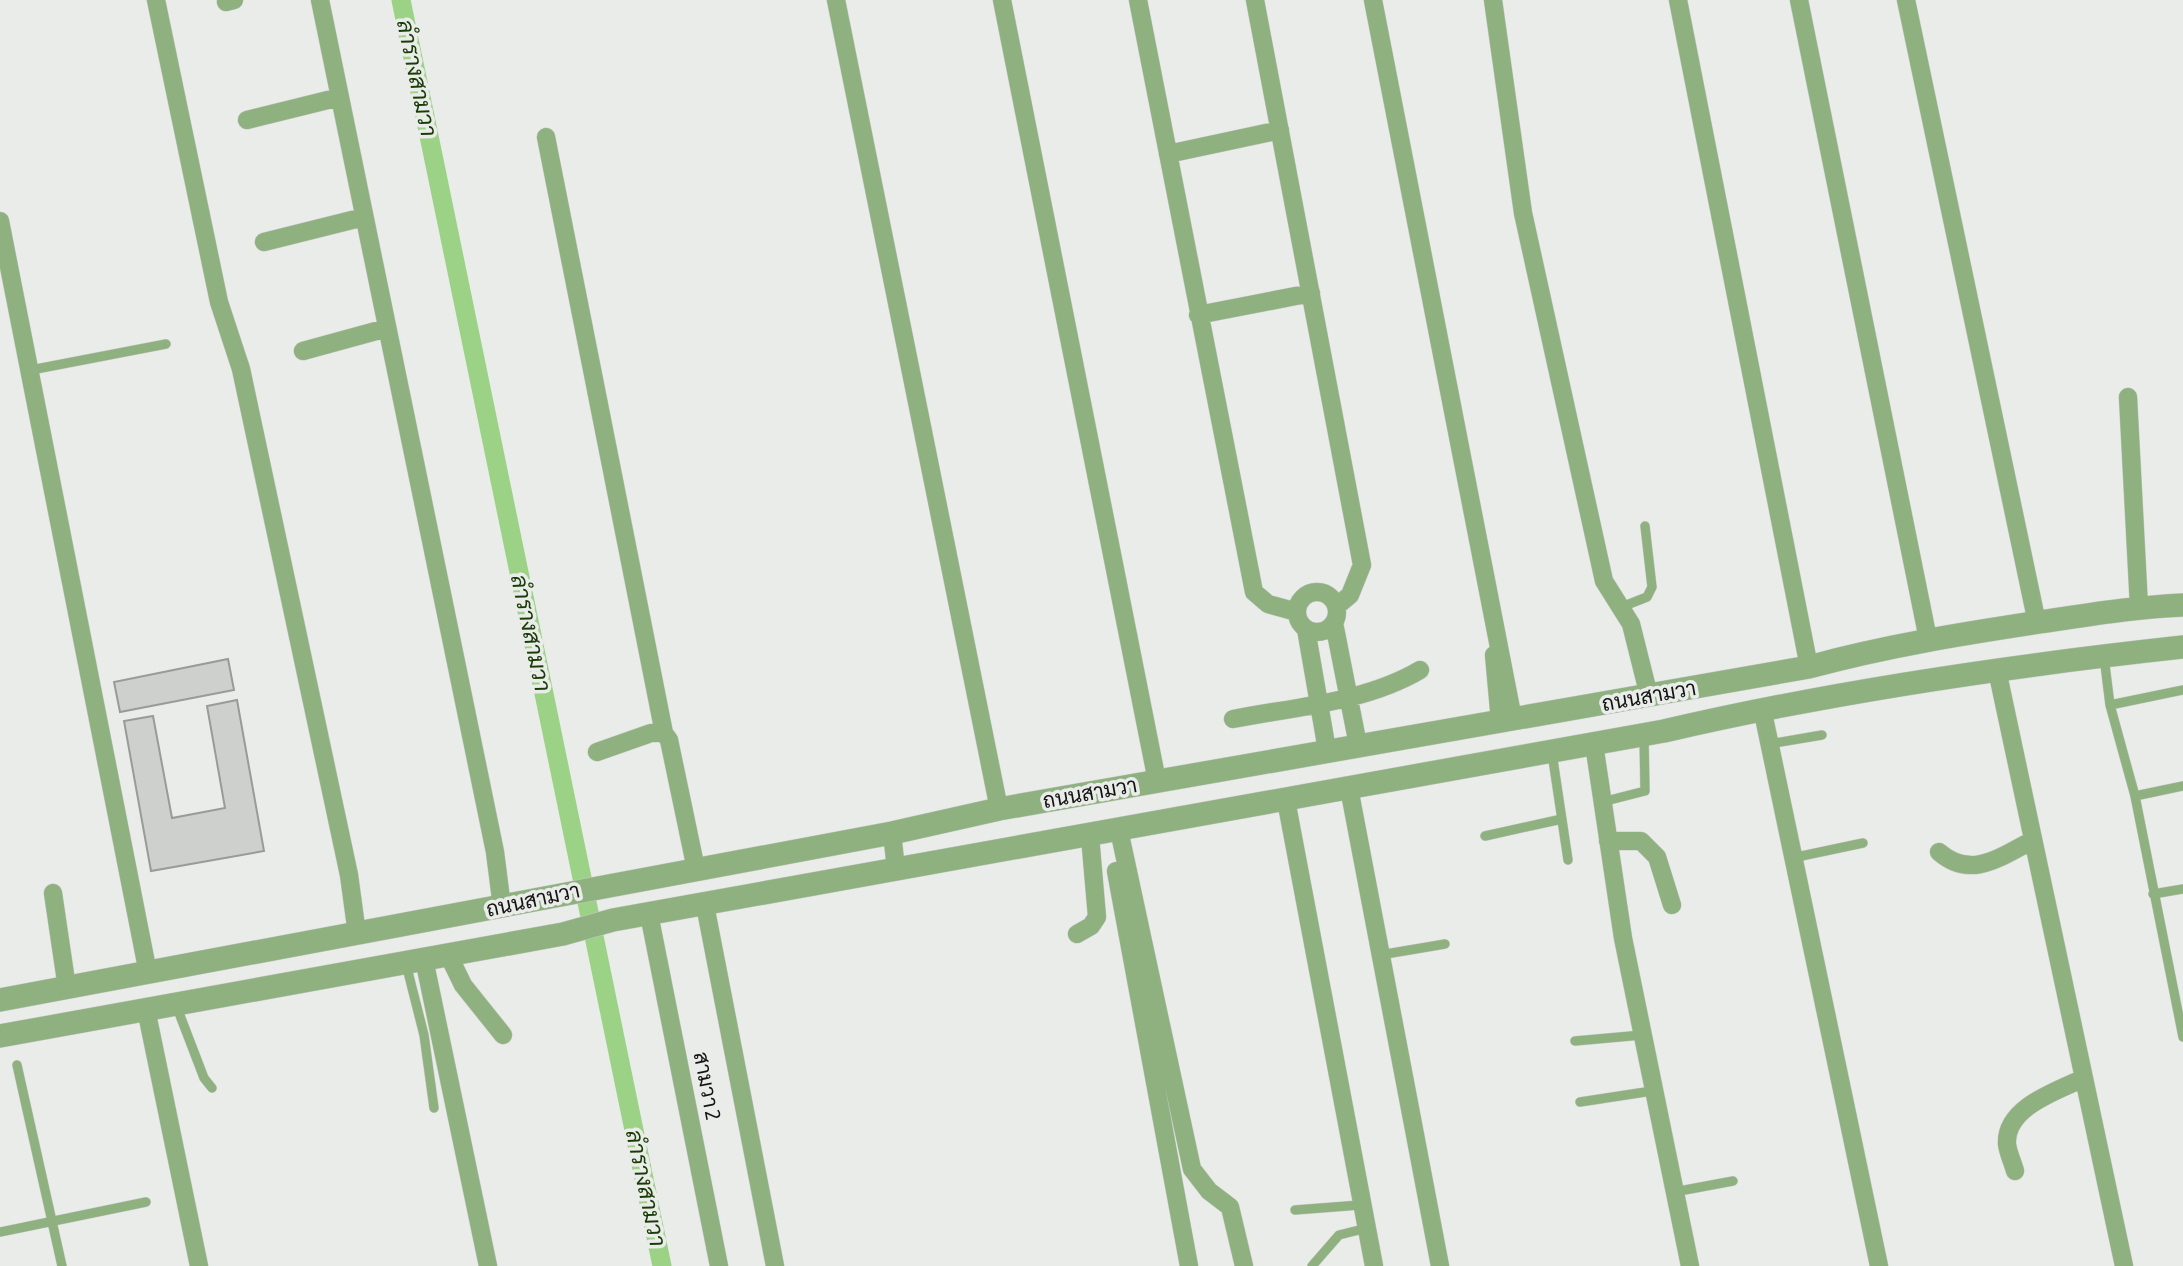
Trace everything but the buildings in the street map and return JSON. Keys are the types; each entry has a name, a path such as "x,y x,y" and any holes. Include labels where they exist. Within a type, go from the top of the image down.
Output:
{"street":[{"path":"156,0 219,302 241,369 250,409 349,875 357,934"},
{"path":"320,0 495,852 502,907"},
{"path":"836,0 999,809"},
{"path":"1002,0 1157,781"},
{"path":"1138,0 1254,592 1268,604 1297,612"},
{"path":"1255,0 1362,565 1350,595 1326,630 1316,632 1306,629"},
{"path":"1373,0 1493,624 1494,680 1507,720"},
{"path":"1493,0 1523,213 1604,581 1619,608 1632,624 1648,696"},
{"path":"1678,0 1809,667"},
{"path":"1798,0 1928,639"},
{"path":"1906,0 2037,623"},
{"path":"247,120 340,97"},
{"path":"1168,154 1280,130"},
{"path":"546,137 664,733 669,740 682,794 696,869"},
{"path":"264,242 364,217"},
{"path":"0,221 148,973"},
{"path":"1198,315 1311,293"},
{"path":"303,351 387,328"},
{"path":"2129,397 2139,607"},
{"path":"1327,750 1306,629 1299,621 1297,612 1306,595 1315,592 1332,598 1358,745"},
{"name":"ถนนสามวา","path":"0,1000 547,899 605,885 892,833 999,809 1809,667 1881,647 2139,607 2183,605"},
{"name":"ถนนสามวา","path":"0,1036 563,934 613,920 1643,735 1762,708 1997,670 2183,647"},
{"path":"1234,719 1349,696 1398,683 1420,670"},
{"path":"1997,670 2124,1266"},
{"path":"1762,708 1880,1266"},
{"path":"597,752 651,733 664,733"},
{"path":"1594,744 1608,841 1652,1090 1690,1266"},
{"path":"1349,788 1440,1266"},
{"path":"1286,800 1360,1205 1374,1266"},
{"path":"892,833 896,869"},
{"path":"1077,934 1091,926 1097,917 1106,833"},
{"path":"1106,833 1189,1266"},
{"path":"1106,833 1192,1169 1209,1191 1230,1207 1244,1266"},
{"path":"1938,852 1951,863 1974,867 2033,840"},
{"path":"1608,841 1641,841 1657,857 1672,905"},
{"path":"53,893 67,988"},
{"path":"705,905 775,1266"},
{"name":"สามวา 2","path":"649,914 719,1266"},
{"path":"448,954 463,985 503,1035"},
{"path":"415,960 488,1266"},
{"path":"146,1009 199,1266"},
{"path":"2015,1171 2007,1144 2011,1125 2026,1108 2084,1078"}],"lane":[{"path":"31,370 166,344"},
{"path":"1619,608 1647,597 1652,587 1645,526"},
{"path":"2104,655 2110,705 2135,796 2153,894 2178,989 2183,1037"},
{"path":"2110,705 2183,690"},
{"path":"1602,802 1634,796 1645,791 1643,735"},
{"path":"1769,744 1822,735"},
{"path":"1551,752 1568,860"},
{"path":"2135,796 2183,786"},
{"path":"1485,836 1562,819"},
{"path":"1792,858 1863,843"},
{"path":"2153,894 2183,889"},
{"path":"1380,955 1446,944"},
{"path":"415,960 434,1108"},
{"path":"175,1004 204,1078 212,1088"},
{"path":"1575,1041 1642,1035"},
{"path":"16,1065 62,1266"},
{"path":"1580,1102 1652,1090"},
{"path":"1674,1192 1733,1181"},
{"path":"0,1232 146,1202"},
{"path":"1295,1210 1360,1205"},
{"path":"1312,1266 1339,1235 1367,1228"}],"waterway":[{"name":"ลำรางสามวา","path":"401,0 662,1266"}]}
